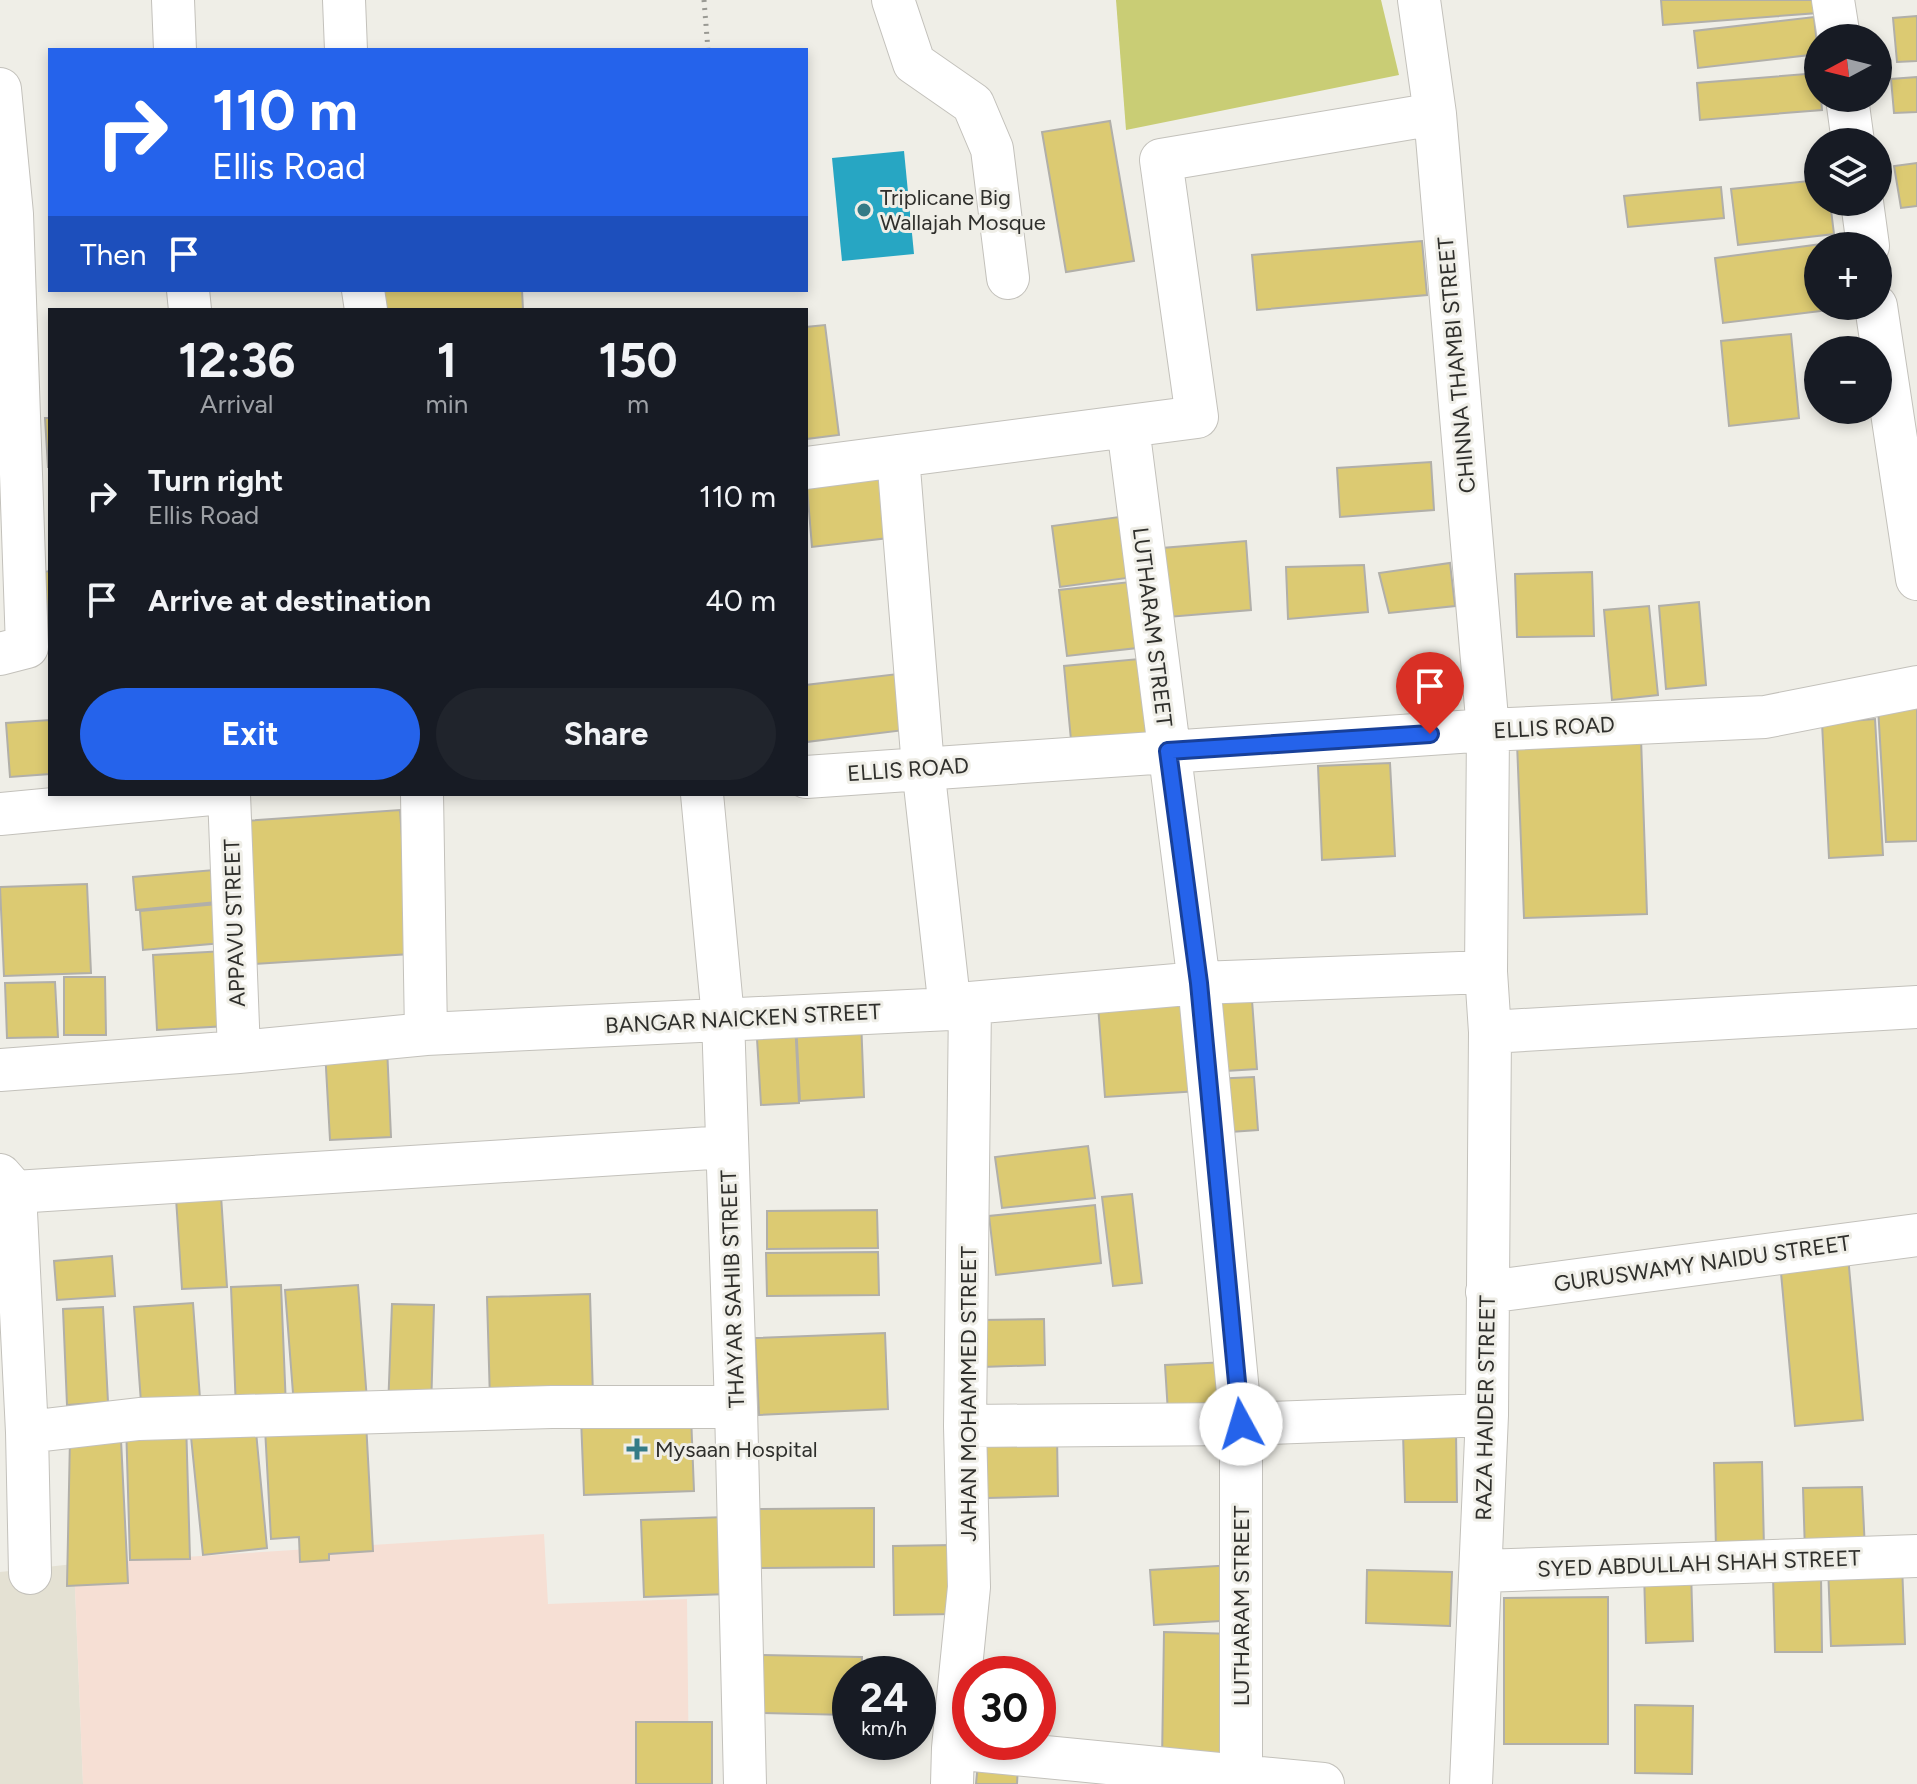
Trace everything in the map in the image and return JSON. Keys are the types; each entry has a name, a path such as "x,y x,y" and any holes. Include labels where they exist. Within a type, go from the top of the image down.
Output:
{"street":[{"path":"173,0 175,48"},
{"path":"344,0 346,48"},
{"path":"893,0 914,63 973,104 992,149 1008,278"},
{"name":"CHINNA THAMBI STREET","path":"1419,0 1435,114 1488,730 1486,972"},
{"path":"1833,0 1837,24"},
{"path":"0,89 12,214 27,647 0,654"},
{"path":"808,468 1197,417 1161,160 1435,114"},
{"path":"1878,320 1917,579"},
{"name":"LUTHARAM STREET","path":"1128,427 1199,983 1241,1424 1241,1779"},
{"name":"JAHAN MOHAMMED STREET","path":"898,456 923,767 960,1006 969,1587 953,1766"},
{"name":"ELLIS ROAD","path":"808,777 1488,730 1765,717 1917,687"},
{"path":"0,814 190,796"},
{"name":"APPAVU STREET","path":"229,796 239,1052"},
{"path":"422,796 426,1034"},
{"name":"THAYAR SAHIB STREET","path":"702,796 723,1018 745,1784"},
{"name":"BANGAR NAICKEN STREET","path":"0,1070 426,1034 960,1006 1199,983 1486,972"},
{"name":"RAZA HAIDER STREET","path":"1471,1784 1487,1415 1490,1032 1486,972"},
{"path":"1490,1032 1917,1007"},
{"path":"30,1573 27,1432 8,1184 727,1147"},
{"name":"GURUSWAMY NAIDU STREET","path":"1487,1292 1917,1235"},
{"path":"27,1432 139,1419 552,1407 736,1407"},
{"path":"965,1426 1241,1424 1487,1415"},
{"name":"SYED ABDULLAH SHAH STREET","path":"1482,1571 1917,1556"},
{"path":"953,1766 1323,1784"}],"path":[{"path":"704,0 708,48"}],"shaded area":[{"path":"544,1534 548,1604 687,1599 689,1784 83,1784 74,1564"},
{"path":"74,1564 83,1784 0,1784 0,1572"}],"green space":[{"path":"1116,0 1381,0 1399,75 1126,130"}],"water":[{"path":"904,151 914,254 842,261 832,158"}],"building":[{"path":"1661,0 1817,0 1818,13 1663,25"},
{"path":"1917,16 1917,61 1897,62 1893,18"},
{"path":"1814,17 1815,24 1804,24 1804,56 1698,68 1694,31"},
{"path":"1804,74 1804,111 1700,120 1697,83"},
{"path":"1917,77 1917,112 1894,113 1892,79"},
{"path":"1110,121 1134,261 1066,272 1042,132"},
{"path":"1917,163 1917,206 1901,208 1894,166"},
{"path":"1804,181 1804,216 1832,216 1834,232 1804,232 1804,237 1738,245 1731,189"},
{"path":"1721,187 1724,218 1628,227 1624,196"},
{"path":"1422,241 1427,295 1257,310 1252,255"},
{"path":"1804,246 1804,313 1723,323 1715,258"},
{"path":"383,292 522,292 523,308 385,308"},
{"path":"825,325 839,435 808,439 808,327"},
{"path":"1791,334 1799,418 1729,426 1721,341"},
{"path":"45,418 48,418 48,467"},
{"path":"1431,462 1434,510 1340,517 1337,468"},
{"path":"889,465 897,537 812,547 808,475"},
{"path":"1119,517 1127,578 1060,587 1052,526"},
{"path":"1246,541 1251,610 1168,617 1162,548"},
{"path":"1450,563 1455,606 1389,613 1379,573"},
{"path":"1364,565 1368,612 1288,619 1286,567"},
{"path":"48,571 48,619 44,572"},
{"path":"1592,572 1594,636 1517,637 1515,574"},
{"path":"1130,582 1137,648 1067,656 1059,590"},
{"path":"1699,602 1706,685 1666,689 1659,606"},
{"path":"1649,606 1658,695 1612,700 1604,610"},
{"path":"1139,659 1146,733 1071,740 1064,666"},
{"path":"906,673 913,729 808,742 808,685"},
{"path":"1917,705 1917,841 1886,842 1878,707"},
{"path":"1875,719 1883,855 1829,858 1822,723"},
{"path":"48,720 48,774 10,777 6,723"},
{"path":"1641,738 1647,914 1524,918 1517,743"},
{"path":"1390,763 1395,856 1322,860 1318,766"},
{"path":"400,810 410,954 254,964 244,821"},
{"path":"214,870 217,902 136,910 133,877"},
{"path":"87,884 91,973 4,976 0,887"},
{"path":"218,904 222,943 143,950 140,911"},
{"path":"225,951 228,1026 157,1030 153,955"},
{"path":"64,977 105,977 106,1035 64,1035"},
{"path":"55,982 58,1037 7,1038 5,983"},
{"path":"1192,986 1199,1091 1105,1097 1097,992"},
{"path":"1252,1000 1257,1069 1210,1072 1205,1004"},
{"path":"861,1019 864,1097 800,1101 796,1022"},
{"path":"795,1020 799,1103 761,1105 756,1022"},
{"path":"387,1047 391,1137 330,1140 325,1050"},
{"path":"1254,1077 1258,1130 1216,1133 1212,1079"},
{"path":"1088,1146 1095,1198 1002,1208 995,1157"},
{"path":"220,1180 227,1287 182,1289 175,1183"},
{"path":"1132,1194 1142,1283 1113,1286 1102,1197"},
{"path":"1095,1205 1101,1263 996,1275 989,1216"},
{"path":"877,1210 878,1248 767,1249 767,1211"},
{"path":"878,1252 879,1295 767,1296 766,1253"},
{"path":"112,1256 115,1296 57,1300 54,1261"},
{"path":"1848,1256 1863,1420 1795,1426 1780,1262"},
{"path":"281,1285 286,1407 236,1409 231,1287"},
{"path":"358,1285 367,1400 294,1406 285,1290"},
{"path":"590,1294 593,1397 490,1400 487,1297"},
{"path":"193,1303 201,1412 142,1416 134,1307"},
{"path":"392,1304 434,1305 431,1410 388,1409"},
{"path":"103,1307 108,1402 67,1405 63,1309"},
{"path":"1044,1319 1045,1365 982,1367 980,1320"},
{"path":"885,1333 888,1409 759,1415 755,1338"},
{"path":"1228,1362 1231,1409 1168,1413 1165,1365"},
{"path":"691,1415 694,1491 584,1495 581,1418"},
{"path":"186,1421 190,1559 130,1560 126,1423"},
{"path":"255,1421 267,1548 203,1555 190,1427"},
{"path":"366,1422 373,1551 329,1554 329,1560 300,1562 299,1537 271,1539 265,1428"},
{"path":"1456,1432 1457,1502 1405,1502 1403,1433"},
{"path":"1057,1436 1058,1496 987,1498 986,1438"},
{"path":"70,1438 121,1440 128,1583 67,1586"},
{"path":"1762,1462 1764,1548 1716,1549 1714,1463"},
{"path":"1862,1487 1865,1550 1805,1552 1803,1488"},
{"path":"874,1508 874,1567 754,1568 753,1509"},
{"path":"725,1517 728,1594 644,1597 641,1520"},
{"path":"952,1545 953,1614 894,1615 893,1546"},
{"path":"1902,1564 1905,1644 1831,1646 1828,1566"},
{"path":"1234,1565 1237,1620 1154,1625 1150,1570"},
{"path":"1367,1570 1452,1572 1450,1626 1366,1623"},
{"path":"1691,1570 1693,1641 1646,1643 1644,1572"},
{"path":"1821,1575 1822,1652 1775,1652 1773,1576"},
{"path":"1608,1597 1608,1744 1504,1744 1504,1598"},
{"path":"1164,1632 1234,1634 1232,1763 1162,1762"},
{"path":"759,1655 832,1656 832,1715 758,1713"},
{"path":"1635,1705 1693,1706 1692,1774 1635,1773"},
{"path":"636,1722 712,1722 712,1784 636,1784"},
{"path":"978,1762 1018,1765 1017,1784 976,1784"}],"place":[{"name":"Triplicane Big Wallajah Mosque","path":"864,210"},
{"name":"Mysaan Hospital","path":"637,1449"}],"route":[{"path":"1241,1424 1199,983 1168,751 1430,734"}]}
